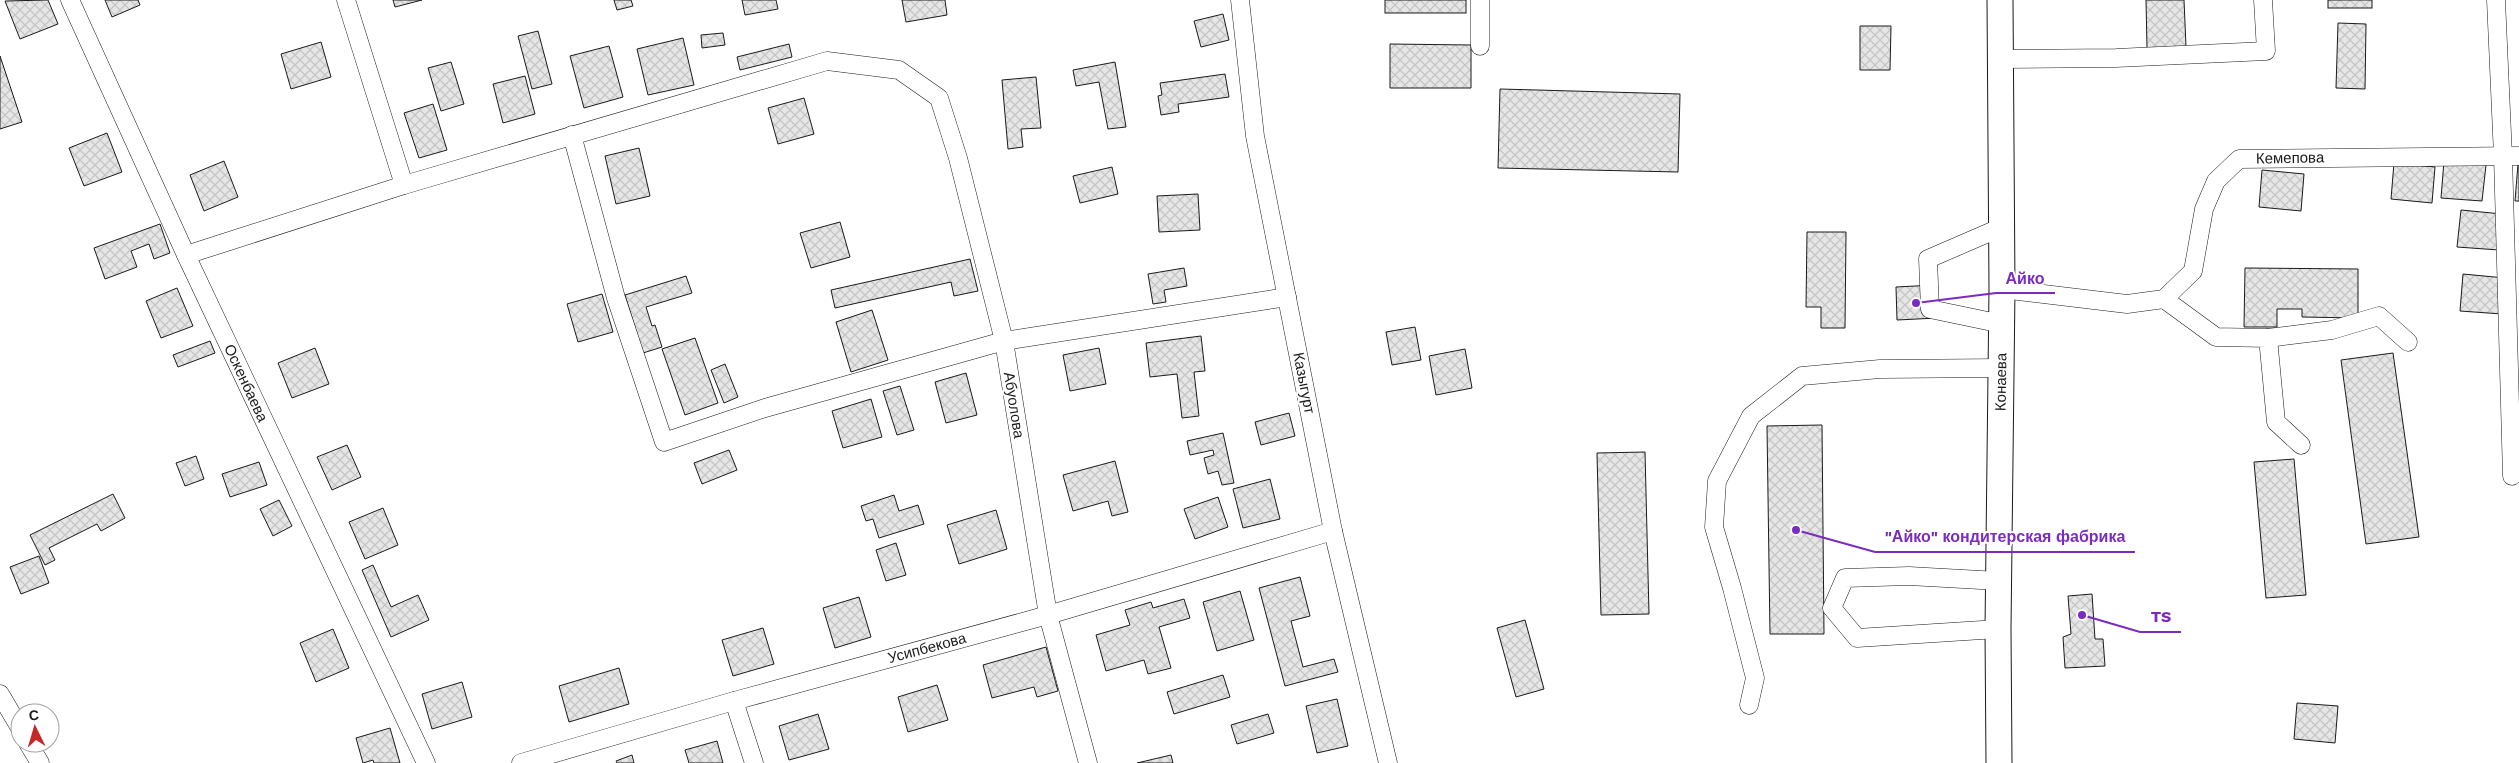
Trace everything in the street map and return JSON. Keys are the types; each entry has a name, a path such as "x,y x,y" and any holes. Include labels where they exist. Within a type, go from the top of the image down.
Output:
{"main road":[{"name":"Конаева","path":"1999,763 1998,629 2002,324 2000,0"}],"street":[{"name":"Оскенбаева","path":"70,0 186,255 426,763"},
{"path":"346,0 404,185"},
{"name":"Казыгурт","path":"1240,0 1255,136 1332,531 1388,763"},
{"path":"1480,0 1480,46"},
{"path":"2001,59 2116,58 2266,51 2263,0"},
{"path":"2496,0 2511,156 2512,476"},
{"name":"Абуолова","path":"572,136 826,61 899,70 939,98 958,158 1004,341 1048,615 1088,763"},
{"path":"186,255 404,185 572,136 616,298 664,442 765,408 1004,341 1287,297"},
{"name":"Кемепова","path":"2164,299 2193,271 2204,209 2216,182 2239,159 2511,156"},
{"path":"2002,228 1928,260 1930,309 2002,324"},
{"path":"2002,289 2127,304 2164,299 2216,337 2268,338 2332,330 2379,316 2408,342"},
{"path":"2268,338 2276,422 2301,445"},
{"path":"1749,705 1755,678 1732,588 1714,528 1717,481 1751,416 1802,376 1880,369 2001,368"},
{"name":"Усипбекова","path":"521,763 734,701 1048,615 1332,531"},
{"path":"1998,629 1857,638 1832,608 1845,578 1909,576 1999,581"},
{"path":"0,694 10,711"},
{"path":"734,701 754,763"}],"building":[{"path":"48,0 58,24 20,39 5,1"},
{"path":"105,0 138,0 140,5 112,17"},
{"path":"393,0 422,0 395,7"},
{"path":"614,0 631,0 633,6 617,10"},
{"path":"742,0 776,0 778,9 745,15"},
{"path":"902,0 945,0 947,15 906,22"},
{"path":"1385,0 1466,0 1466,13 1385,13"},
{"path":"2146,0 2184,0 2186,47 2147,48"},
{"path":"2328,0 2372,0 2372,8 2328,8"},
{"path":"1223,14 1229,40 1201,47 1194,21"},
{"path":"2338,23 2366,24 2365,89 2336,88"},
{"path":"1860,26 1891,26 1890,70 1860,70"},
{"path":"538,31 552,84 532,89 518,36"},
{"path":"723,33 725,45 702,48 701,35"},
{"path":"683,38 694,85 648,95 637,49"},
{"path":"321,42 331,77 291,89 281,54"},
{"path":"789,44 792,57 740,70 737,57"},
{"path":"1390,44 1471,45 1471,88 1390,88"},
{"path":"609,46 623,97 584,108 570,56"},
{"path":"0,56 22,122 0,129"},
{"path":"451,62 464,104 441,111 428,68"},
{"path":"1115,62 1126,127 1108,129 1099,82 1076,86 1073,70"},
{"path":"1225,74 1229,97 1178,104 1179,112 1161,115 1158,96 1162,95 1160,83"},
{"path":"525,76 535,114 503,123 493,84"},
{"path":"1036,77 1041,128 1021,129 1023,147 1008,149 1002,80"},
{"path":"1500,89 1680,94 1678,172 1498,168"},
{"path":"804,98 814,134 778,144 768,108"},
{"path":"433,104 447,150 419,158 404,113"},
{"path":"107,133 122,172 84,186 69,148"},
{"path":"639,148 650,196 616,204 605,156"},
{"path":"224,161 238,197 204,211 190,175"},
{"path":"2444,161 2486,165 2482,201 2441,198"},
{"path":"2394,163 2435,167 2432,203 2391,199"},
{"path":"2518,164 2519,201 2515,201"},
{"path":"1112,167 1118,194 1080,203 1073,176"},
{"path":"2262,170 2304,174 2301,211 2259,207"},
{"path":"1198,194 1200,230 1159,232 1157,196"},
{"path":"2461,210 2502,214 2499,250 2457,247"},
{"path":"840,222 850,257 811,268 800,233"},
{"path":"160,224 170,253 154,259 149,244 131,251 137,267 105,279 94,248"},
{"path":"1807,232 1846,232 1845,328 1821,328 1821,307 1806,307"},
{"path":"970,259 978,291 954,296 951,282 835,308 831,290"},
{"path":"1184,268 1187,286 1164,290 1166,302 1153,304 1148,274"},
{"path":"2245,268 2358,269 2358,318 2302,317 2302,309 2277,309 2277,327 2244,327"},
{"path":"2463,274 2505,278 2502,314 2460,311"},
{"path":"686,276 692,293 646,307 652,326 655,325 662,347 643,353 625,295"},
{"path":"1935,285 1937,318 1897,320 1896,287"},
{"path":"177,288 193,326 161,338 146,301"},
{"path":"602,294 613,332 578,342 567,304"},
{"path":"872,310 888,360 851,372 836,322"},
{"path":"1415,327 1421,360 1392,365 1386,332"},
{"path":"1201,336 1205,371 1194,372 1199,416 1182,418 1177,374 1150,377 1146,343"},
{"path":"695,338 718,403 685,415 662,349"},
{"path":"210,341 215,353 178,367 173,355"},
{"path":"315,348 329,384 292,398 278,363"},
{"path":"1099,348 1106,384 1070,391 1063,355"},
{"path":"1465,349 1472,388 1436,395 1429,356"},
{"path":"2393,353 2419,537 2366,544 2341,360"},
{"path":"725,364 738,397 724,403 711,370"},
{"path":"966,373 977,415 946,423 935,382"},
{"path":"900,386 914,430 897,435 883,391"},
{"path":"871,399 882,437 843,448 832,411"},
{"path":"1289,413 1295,436 1261,445 1255,422"},
{"path":"1822,425 1824,634 1770,634 1767,426"},
{"path":"1223,433 1234,483 1222,485 1218,471 1208,474 1204,458 1214,455 1213,450 1190,455 1187,441"},
{"path":"347,445 361,477 332,490 317,457"},
{"path":"729,450 737,470 702,484 694,463"},
{"path":"1645,452 1649,614 1601,615 1597,453"},
{"path":"196,456 204,479 185,486 176,463"},
{"path":"2294,459 2306,595 2266,598 2254,462"},
{"path":"1115,461 1128,512 1112,516 1108,501 1073,511 1063,475"},
{"path":"259,462 267,485 230,497 222,474"},
{"path":"1270,479 1280,519 1243,528 1233,489"},
{"path":"113,494 125,518 101,531 97,524 49,548 55,560 45,565 30,535"},
{"path":"894,495 899,511 918,505 924,524 879,538 873,519 866,521 861,506"},
{"path":"1218,497 1228,527 1195,539 1184,509"},
{"path":"279,500 292,526 273,536 260,509"},
{"path":"383,508 398,545 365,559 349,522"},
{"path":"996,510 1007,549 959,564 947,525"},
{"path":"896,543 906,575 886,581 876,550"},
{"path":"39,556 49,583 21,594 10,567"},
{"path":"373,565 391,607 418,595 429,620 391,637 362,570"},
{"path":"1300,577 1310,616 1291,621 1303,667 1334,659 1338,672 1285,686 1259,588"},
{"path":"1240,591 1254,640 1217,651 1203,602"},
{"path":"2092,594 2095,639 2103,639 2105,666 2065,668 2063,637 2071,634 2068,596"},
{"path":"859,597 871,637 835,648 823,608"},
{"path":"1184,599 1190,618 1159,627 1171,668 1148,674 1144,660 1106,671 1096,635 1130,625 1125,610 1151,602 1153,608"},
{"path":"1525,620 1544,689 1516,697 1497,628"},
{"path":"763,628 774,664 733,676 722,640"},
{"path":"333,629 349,668 316,682 300,643"},
{"path":"1046,647 1058,691 1037,697 1034,687 992,698 983,665"},
{"path":"619,668 629,704 569,722 559,686"},
{"path":"1223,675 1230,697 1174,714 1167,692"},
{"path":"462,682 472,717 432,729 422,694"},
{"path":"937,685 948,720 908,732 898,697"},
{"path":"1337,699 1348,746 1317,753 1306,706"},
{"path":"2297,703 2338,706 2335,743 2294,739"},
{"path":"818,714 829,749 789,760 779,726"},
{"path":"1268,714 1274,733 1237,744 1231,725"},
{"path":"390,728 400,763 374,763 373,760 363,763 356,738"},
{"path":"717,741 723,763 689,763 685,750"},
{"path":"632,755 634,763 617,763 616,761"},
{"path":"1171,755 1173,763 1137,763"}],"place":[{"name":"Айко","path":"1916,303"},
{"name":"\"Айко\" кондитерская фабрика","path":"1796,530"},
{"name":"TS","path":"2082,615"}]}
